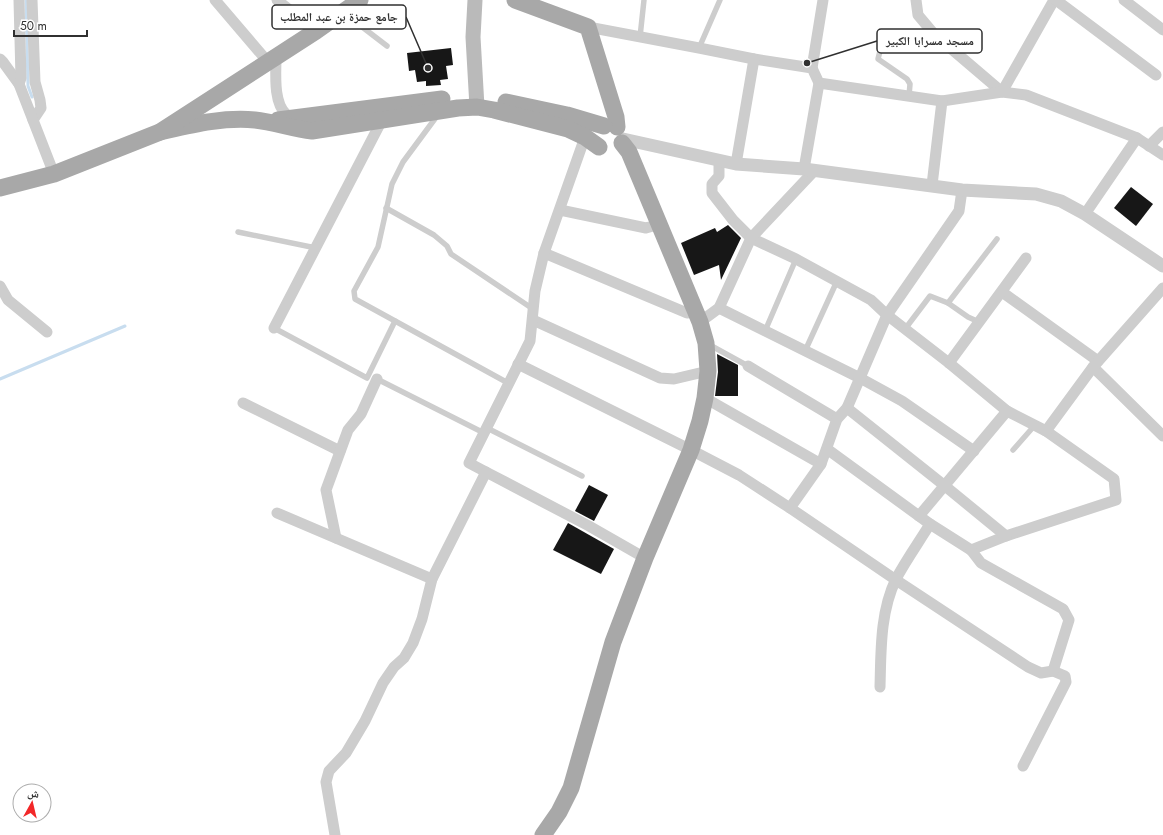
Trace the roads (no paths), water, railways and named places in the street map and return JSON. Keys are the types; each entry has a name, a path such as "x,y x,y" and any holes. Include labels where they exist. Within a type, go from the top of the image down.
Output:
{"main road":[{"path":"475,0 473,37 477,101"},
{"path":"262,121 294,129 312,131 458,108 477,101 568,130 585,137 607,152 616,150 616,117 588,27 515,0"},
{"path":"160,132 316,31 349,6"},
{"path":"0,188 54,174 160,132 208,122 294,119 450,98 567,115 617,134 629,152 698,317 706,343 708,371 705,398 691,450 645,558 613,642 571,788 559,812 543,835"},
{"path":"599,147 596,143 596,135 598,131 617,134"}],"street":[{"path":"19,0 21,78 19,84"},
{"path":"32,0 35,82 41,108 33,120"},
{"path":"215,0 272,60 279,102 286,114 294,119"},
{"path":"277,0 316,31"},
{"path":"544,253 698,317 719,308 751,238 810,170 819,83 812,68 823,0"},
{"path":"916,0 918,15 934,34 1002,92"},
{"path":"1002,92 1055,0 1156,75"},
{"path":"1124,0 1163,30"},
{"path":"588,27 754,59 812,68"},
{"path":"0,59 19,84 54,174"},
{"path":"736,164 754,59"},
{"path":"819,83 942,101 1002,92 1026,95 1137,138 1163,155"},
{"path":"932,185 942,101"},
{"path":"274,328 382,120"},
{"path":"1149,146 1163,132"},
{"path":"617,134 736,164 810,170 962,190 1036,194 1061,201 1085,214 1163,266"},
{"path":"585,137 544,253 536,291 530,342 469,463 590,526 645,558"},
{"path":"1085,214 1137,138"},
{"path":"719,160 719,176 712,184 712,193 733,220 751,238 796,259 871,300 887,315 949,363 1007,411 1040,428 1114,479 1116,500 1006,536 971,550"},
{"path":"790,508 821,464 837,419 846,408 887,315 959,211 962,190"},
{"path":"560,210 646,228 660,224"},
{"path":"949,363 1026,258"},
{"path":"0,286 8,300 47,332"},
{"path":"1040,428 1163,288"},
{"path":"1002,292 1096,364 1163,436"},
{"path":"719,308 860,378 902,401 974,451"},
{"path":"533,314 660,378 674,379 708,371"},
{"path":"518,364 739,475 1028,667 1041,673 1054,671 1065,676 1066,682 1024,766"},
{"path":"748,366 837,419"},
{"path":"336,538 326,490 348,430 360,414 373,377"},
{"path":"705,398 821,464"},
{"path":"243,403 340,451"},
{"path":"846,408 1006,536"},
{"path":"919,516 1007,411"},
{"path":"827,449 930,524 971,550 981,563 1063,609 1069,620 1054,671"},
{"path":"335,835 326,782 329,771 346,753 365,721 383,683 394,668 404,658 413,643 422,619 432,579 486,472"},
{"path":"277,513 432,579"},
{"path":"880,687 882,629 888,603 896,580 930,524"}],"lane":[{"path":"640,37 644,0"},
{"path":"700,48 720,0"},
{"path":"349,6 387,46"},
{"path":"880,51 878,59 907,78 910,84 909,96"},
{"path":"441,110 403,162 392,184 378,247 354,291 355,299 508,383"},
{"path":"386,208 434,234 447,246 451,254 533,314"},
{"path":"238,232 316,248"},
{"path":"948,304 997,239"},
{"path":"765,331 796,259"},
{"path":"805,351 837,281"},
{"path":"905,329 930,296 948,304 979,322"},
{"path":"373,377 395,321"},
{"path":"274,328 367,378 373,377 582,476"},
{"path":"706,343 748,366"},
{"path":"1013,450 1040,428"}],"waterway":[{"path":"26,0 28,86 32,97"},
{"path":"0,379 125,326"}],"place":[{"name":"مسجد مسرابا الكبير","path":"807,63"},
{"name":"جامع حمزة بن عبد المطلب","path":"428,68"}]}
